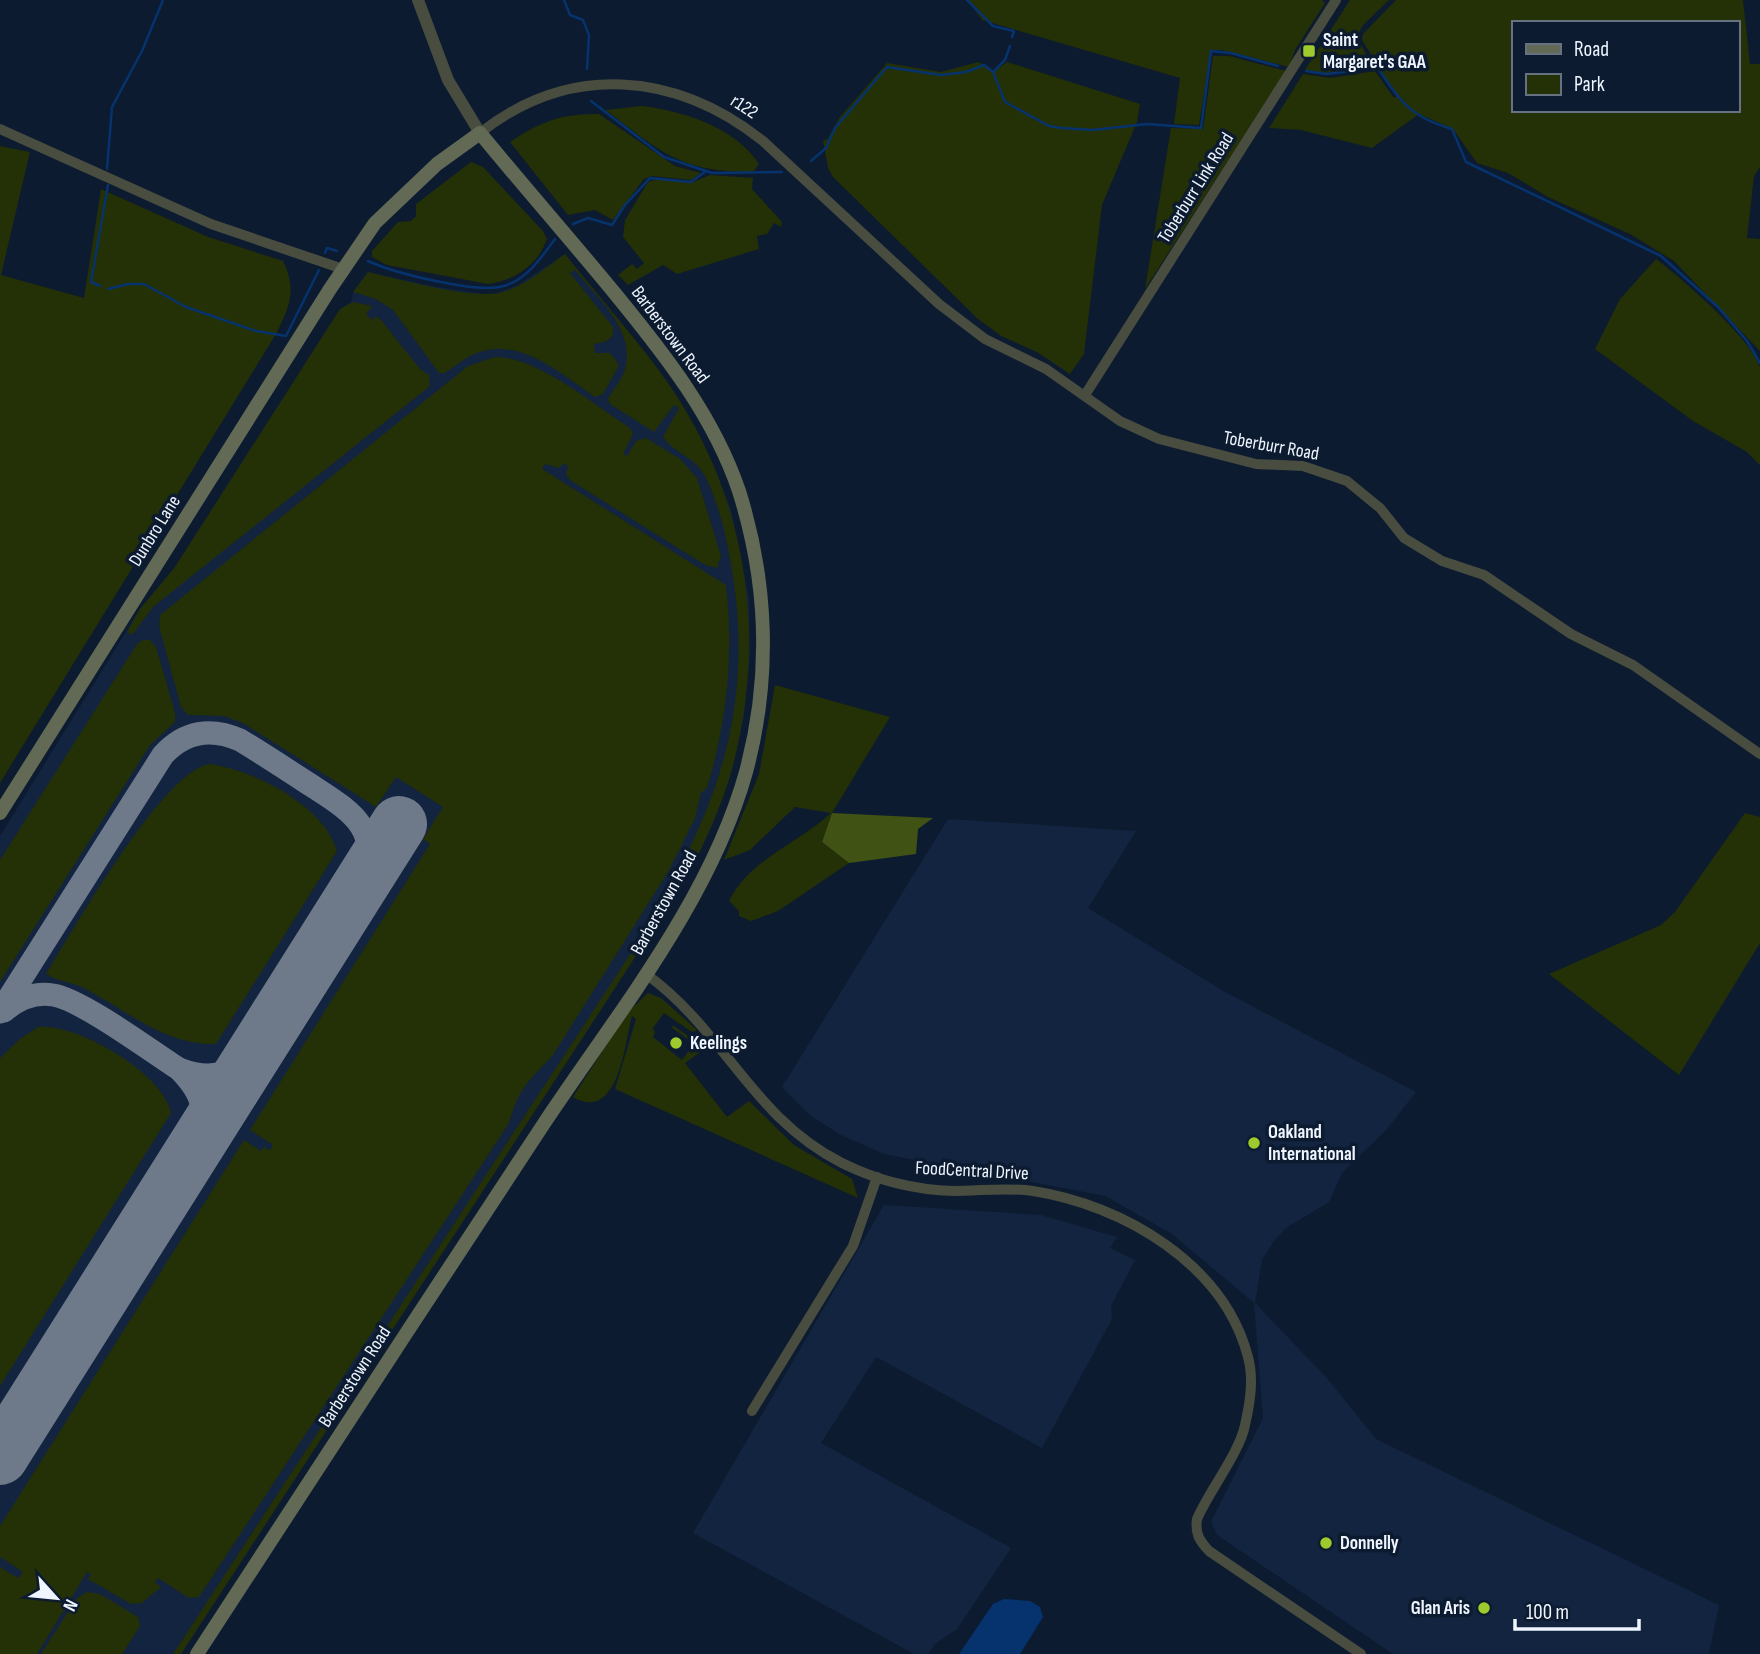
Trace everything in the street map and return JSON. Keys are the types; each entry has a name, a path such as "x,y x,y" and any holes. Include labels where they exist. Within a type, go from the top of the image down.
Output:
{"main road":[{"name":"Dunbro Lane","path":"0,813 343,269 375,223 411,187 480,133"},
{"name":"Barberstown Road","path":"197,1654 533,1140 646,974 683,913 719,843 745,774 755,731 764,656 757,562 738,489 725,456 683,381 571,240 480,133"}],"street":[{"path":"418,0 444,71 480,133"},
{"name":"Toberburr Link Road","path":"1085,395 1336,0"},
{"name":"r122","path":"480,133 520,106 563,90 594,84 629,84 670,90 736,119 939,304"},
{"path":"0,129 211,224 343,269"},
{"name":"Toberburr Road","path":"939,304 985,339 1046,369 1120,421 1159,439 1256,464 1303,466 1347,481 1380,508 1404,538 1442,561 1484,575 1571,634 1633,665 1760,754"},
{"name":"FoodCentral Drive","path":"646,974 682,1003 784,1125 831,1157 877,1177 913,1187 953,1191 1032,1190 1084,1203 1138,1228 1192,1266 1212,1286 1237,1328 1248,1358 1251,1389 1245,1429 1197,1519 1199,1540 1209,1551 1361,1654"},
{"path":"752,1411 853,1247 877,1177"}],"shaded area":[{"path":"565,254 668,383 714,466 731,510 749,598 750,656 744,716 732,771 712,826 688,876 181,1654 0,1654 0,836 140,609 175,567 340,309 351,302 353,292 368,272 437,287 492,295 518,285"},
{"path":"948,819 1136,831 1088,908 1225,992 1416,1092 1387,1129 1342,1173 1329,1202 1286,1228 1274,1241 1262,1260 1255,1303 1326,1377 1376,1439 1719,1605 1709,1654 1393,1654 1217,1535 1211,1522 1263,1418 1254,1303 1172,1234 1105,1196 884,1154 841,1135 811,1116 782,1087"},
{"path":"884,1205 1041,1215 1117,1237 1110,1248 1135,1260 1111,1306 1112,1319 1042,1448 876,1357 821,1443 1011,1548 957,1629 935,1644 928,1654 914,1654 693,1533"}],"green space":[{"path":"968,0 1322,0 1325,3 1295,50 1289,67 1221,50 1211,50 1199,125 1174,124 1180,78 982,20"},
{"path":"1350,0 1389,0 1363,25 1357,36 1372,67 1326,73 1305,70"},
{"path":"1396,0 1743,0 1750,64 1760,64 1760,167 1754,176 1747,238 1760,239 1760,351 1674,261 1630,234 1548,197 1508,173 1477,163 1453,129 1419,114 1372,148 1301,130 1269,128 1303,74 1331,78 1375,71 1394,98 1397,96 1362,40 1363,34"},
{"path":"1213,56 1229,56 1286,71 1145,289 1171,128 1203,129"},
{"path":"978,62 989,67 992,73 1007,62 1140,104 1137,122 1102,205 1084,354 1070,374 1037,352 1001,336 978,319 833,177 828,168 823,140 827,140 840,117 887,63 941,72"},
{"path":"642,106 674,112 707,123 736,140 759,164 753,172 728,171 689,163 657,148 605,110"},
{"path":"599,114 675,166 701,173 691,180 652,176 644,179 613,220 595,210 568,215 510,142 552,120 573,115"},
{"path":"0,146 30,152 1,275 84,298 101,189 208,237 283,261 291,289 285,315 276,334 0,783"},
{"path":"471,162 483,167 543,231 547,239 538,257 531,264 516,275 488,284 387,265 372,257 372,251 398,222 411,221 416,216 416,204"},
{"path":"710,175 753,178 752,189 782,222 781,227 774,223 767,234 757,236 759,249 677,274 663,265 628,285 618,275 632,264 637,269 644,263 623,237 625,220 648,182 659,179 691,183"},
{"path":"565,254 668,383 695,427 716,473 732,520 743,568 748,618 748,668 743,719 732,769 707,837 688,876 181,1654 173,1654 631,953 682,864 718,777 730,733 737,686 738,636 734,583 724,528 711,488 701,470 663,437 679,408 674,405 654,432 610,404 608,399 623,375 627,360 621,331 605,305 575,270 570,273 613,327 611,338 594,344 595,353 610,353 619,365 603,394 595,397 537,359 506,349 472,355 445,373 439,373 393,310 376,299 353,292 368,272 458,292 493,294 522,284"},
{"path":"1656,259 1714,309 1754,355 1760,367 1760,465 1747,452 1693,421 1595,349 1620,299"},
{"path":"353,302 372,306 366,315 373,320 376,316 381,320 420,369 429,375 430,386 153,607 132,635 127,632 140,609 175,567 340,309"},
{"path":"495,357 512,359 547,373 630,428 633,434 623,454 627,456 636,441 646,438 680,459 697,478 721,556 717,568 705,565 570,480 566,475 568,466 564,463 559,468 545,464 542,469 726,585 729,637 727,688 720,738 707,788 701,793 695,818 668,872 553,1055 521,1093 509,1123 199,1597 189,1598 158,1578 155,1582 161,1587 142,1603 131,1604 88,1579 91,1574 87,1572 37,1654 0,1654 0,1567 18,1578 23,1572 0,1557 0,1526 244,1140 261,1151 264,1147 270,1150 273,1145 250,1130 430,844 423,839 443,807 396,777 376,807 243,723 224,716 188,715 181,707 159,626 160,615 468,366"},
{"path":"150,640 156,647 175,713 175,722 150,745 0,982 0,860 137,644"},
{"path":"775,685 890,717 832,813 822,842 849,863 778,911 751,921 739,916 739,911 729,901 738,886 762,863 831,813 795,807 750,850 724,860 759,774"},
{"path":"210,764 246,774 285,792 318,819 330,834 337,851 216,1044 197,1043 163,1033 82,987 46,974 97,890 145,822 169,793 191,773"},
{"path":"832,813 933,818 918,829 916,854 849,863 822,842"},
{"path":"1745,813 1760,817 1760,943 1679,1075 1549,974 1661,925 1675,912"},
{"path":"648,993 661,998 697,1030 692,1032 664,1013 653,1028 653,1037 682,1060 694,1044 671,1027 674,1026 691,1038 702,1038 709,1046 685,1063 727,1117 749,1101 794,1145 852,1179 858,1198 615,1089 636,1019 632,1016 622,1060 610,1090 601,1099 588,1102 573,1097 627,1013"},
{"path":"38,1027 74,1033 116,1054 152,1082 165,1098 171,1113 0,1386 0,1058"},
{"path":"87,1592 100,1594 138,1617 140,1626 122,1654 41,1654 77,1598"}],"water":[{"path":"1004,1599 1030,1601 1040,1607 1043,1617 1020,1654 959,1654 993,1604"}],"waterway":[{"path":"107,169 112,107 142,51 163,0"},
{"path":"564,0 570,15 583,20 589,35 587,69"},
{"path":"967,0 993,26 1014,31 1012,37"},
{"path":"993,72 1005,60 1010,46"},
{"path":"811,161 826,148 835,128 887,67 941,75 966,72 984,65 993,72 1005,102 1049,126 1093,130 1147,124 1201,128 1211,51 1231,53 1278,66"},
{"path":"1306,71 1326,74 1378,68 1408,107 1426,119 1452,129 1466,162 1661,256 1718,307 1747,341 1760,363"},
{"path":"591,101 664,157 712,173 782,172"},
{"path":"573,224 588,218 612,225 625,205 650,178 691,182 706,171"},
{"path":"100,286 91,282 108,185"},
{"path":"368,261 436,281 491,288 504,286 520,278 533,267 555,239"},
{"path":"325,253 327,248 337,251"},
{"path":"108,289 128,284 144,284 186,307 256,331 286,336 319,270"}],"taxiway":[{"path":"0,1012 163,755 189,736 219,733 240,740 350,813 366,835 367,865 361,885"},
{"path":"4,1011 33,996 53,995 81,1006 179,1069 201,1075 220,1074 230,1070 256,1051"},
{"path":"179,1069 195,1089 202,1108 200,1128 192,1152"}],"runway":[{"path":"0,1457 399,824"}],"place":[{"name":"Saint Margaret's GAA","path":"1309,51"},
{"name":"Keelings","path":"676,1043"},
{"name":"Oakland International","path":"1254,1143"},
{"name":"Donnelly","path":"1326,1543"},
{"name":"Glan Aris","path":"1484,1608"}]}
